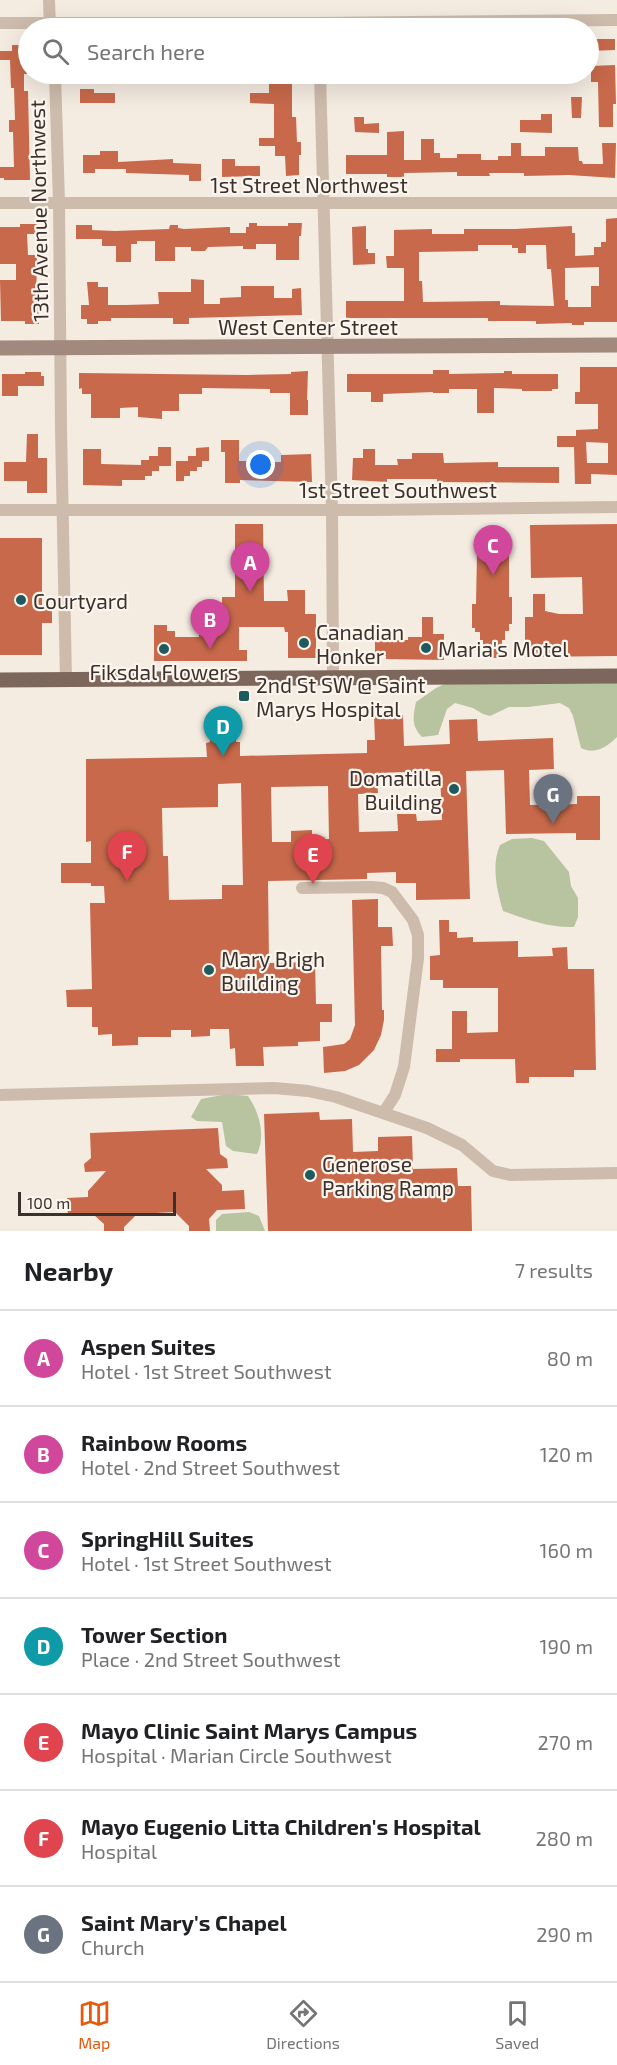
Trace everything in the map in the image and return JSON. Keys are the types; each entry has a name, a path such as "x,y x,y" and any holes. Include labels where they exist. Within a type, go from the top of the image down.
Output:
{"main road":[{"path":"0,680 617,676"}],"street":[{"path":"49,0 50,18"},
{"path":"599,20 617,20"},
{"path":"0,22 18,23"},
{"name":"13th Avenue Northwest","path":"55,84 66,680"},
{"path":"320,84 332,510 333,678"},
{"name":"1st Street Northwest","path":"0,203 617,202"},
{"name":"West Center Street","path":"0,348 617,345"},
{"name":"1st Street Southwest","path":"0,510 617,507"},
{"path":"302,888 383,888 392,891 415,924 418,935 418,958 404,1067 394,1095 384,1112"},
{"path":"0,1095 291,1089 336,1097 384,1112 450,1138 493,1171 510,1175 617,1173"}],"green space":[{"path":"617,677 617,737 605,747 596,750 581,748 573,716 569,708 560,703 509,707 490,716 455,703 447,709 438,735 422,737 414,725 416,702 451,681"},
{"path":"532,838 544,841 569,872 571,886 578,898 578,917 574,927 529,920 503,911 495,869 500,845 512,839"},
{"path":"228,1094 248,1096 255,1109 261,1132 257,1154 233,1151 226,1146 222,1122 197,1121 191,1117 201,1099"},
{"path":"249,1212 259,1216 265,1231 216,1231 216,1220 222,1214"}],"building":[{"path":"599,39 615,39 615,50 599,51"},
{"path":"12,45 18,45 18,84 24,84 24,91 28,91 30,180 0,178 0,167 14,167 13,132 9,132 9,120 15,120 14,88 11,88 10,60 0,60 0,51 12,51"},
{"path":"615,65 616,104 613,104 613,127 599,127 599,66"},
{"path":"269,84 292,84 292,117 296,117 297,142 301,142 299,175 286,176 285,156 275,156 275,146 259,146 259,138 274,138 274,104 250,103 250,93 269,93"},
{"path":"80,89 94,89 94,93 115,93 115,103 80,103"},
{"path":"571,97 582,97 581,118 572,118"},
{"path":"541,114 552,114 552,133 520,132 520,120 541,120"},
{"path":"354,117 364,117 364,124 379,123 379,133 355,132"},
{"path":"404,131 404,160 421,160 421,139 434,139 434,153 440,153 440,158 457,158 457,154 481,154 481,160 498,160 498,156 511,156 511,143 521,143 521,156 545,156 545,147 578,147 579,161 583,164 603,164 602,143 616,143 615,178 569,175 524,176 524,173 457,176 457,172 404,173 404,177 387,177 387,174 346,174 346,155 387,155 387,132"},
{"path":"100,151 118,151 118,162 173,159 173,163 201,164 201,181 189,181 189,175 126,173 126,169 95,169 95,173 83,173 83,155 100,155"},
{"path":"222,159 235,159 235,166 260,166 260,176 222,177"},
{"path":"617,218 617,322 584,322 584,325 572,325 572,323 536,324 536,321 488,321 488,318 346,318 346,301 404,301 404,268 387,268 386,256 394,256 394,230 432,229 432,234 464,234 464,229 572,226 572,233 575,233 575,256 594,255 594,247 601,247 601,242 606,242 606,219","holes":["478,245 512,245 512,248 518,248 518,253 526,253 526,245 546,245 547,269 551,269 554,306 500,305 500,301 423,302 422,281 419,281 419,252 478,251","599,267 599,286 591,286 591,307 568,307 568,300 565,300 565,268"]},
{"path":"249,223 257,223 257,226 288,226 288,223 302,223 301,236 299,236 299,260 276,260 276,244 256,244 256,249 243,249 243,246 208,247 205,251 191,251 191,247 175,247 175,261 155,261 155,241 137,241 137,244 131,244 131,262 116,262 116,246 102,246 102,239 76,239 76,225 92,225 92,230 115,231 169,229 170,225 178,225 178,228 184,229 230,227 230,233 246,233"},
{"path":"20,224 37,224 37,234 27,234 28,255 37,255 36,307 39,307 39,324 25,324 25,321 1,321 0,280 16,280 16,264 0,264 0,227 20,227"},
{"path":"366,226 366,249 368,253 375,253 375,264 353,265 352,227"},
{"path":"191,279 204,280 204,304 220,304 220,298 241,297 241,286 274,286 274,298 292,298 292,289 301,288 302,315 189,318 189,324 173,324 173,318 111,318 111,321 98,321 98,324 87,324 87,319 81,319 81,305 89,305 87,282 98,282 98,287 108,287 108,305 126,305 159,304 158,292 191,292"},
{"path":"580,367 617,367 617,475 591,474 591,484 575,484 574,447 557,447 557,436 576,436 576,430 598,429 598,404 575,404 575,392 580,392","holes":["586,442 608,443 608,463 587,463"]},
{"path":"433,370 449,370 449,374 512,371 512,374 558,374 558,389 522,391 522,389 494,388 494,413 477,413 477,389 449,389 449,393 383,394 383,402 371,402 371,392 347,392 347,374 433,374"},
{"path":"308,371 308,415 290,415 290,393 270,393 270,389 202,388 202,394 179,394 179,411 162,411 162,419 138,417 138,407 120,408 120,418 91,418 91,394 82,394 82,388 79,389 79,373 246,375 291,374 291,372"},
{"path":"25,372 41,372 41,376 44,376 44,386 18,386 18,396 2,396 2,374 25,374"},
{"path":"27,434 38,434 38,458 47,458 47,493 27,493 27,481 4,481 4,462 26,462"},
{"path":"221,440 239,440 239,461 256,461 256,465 273,465 273,462 281,462 281,455 311,454 312,482 240,480 240,483 225,483 225,452 221,452"},
{"path":"158,447 171,447 171,466 159,466 159,471 152,471 152,476 145,476 145,480 122,480 122,486 83,485 83,449 101,449 101,464 141,465 141,460 149,460 149,456 158,456"},
{"path":"209,447 209,461 202,461 202,467 197,467 197,471 190,471 190,476 184,476 184,481 176,481 176,461 188,461 188,456 196,456 196,448"},
{"path":"363,449 375,449 375,465 398,465 397,459 412,459 412,453 443,453 444,463 498,462 498,467 559,467 559,483 437,482 437,479 387,479 387,482 352,480 353,458 363,458"},
{"path":"235,524 263,524 264,601 288,601 287,590 305,590 305,614 316,614 316,658 288,658 288,632 285,632 284,627 239,627 239,650 247,650 247,661 154,661 154,625 167,625 167,631 175,631 175,637 199,637 199,628 222,628 222,597 235,597"},
{"path":"617,524 617,656 525,657 525,617 533,617 533,594 545,594 545,611 559,614 583,614 582,577 531,578 530,525"},
{"name":"Courtyard","path":"0,538 42,538 42,607 52,607 52,623 42,623 42,655 0,655"},
{"path":"482,547 504,548 504,553 509,553 509,597 512,597 512,624 509,624 509,631 505,631 505,640 502,640 502,658 483,658 483,640 480,640 480,632 475,632 475,628 472,628 472,604 476,604 477,553 482,553"},
{"name":"Maria's Motel","path":"422,617 433,617 433,634 444,634 444,660 386,659 386,656 375,656 375,640 408,640 408,637 422,637"},
{"path":"403,715 404,746 450,744 449,720 477,719 478,741 553,738 554,769 529,770 530,805 577,804 577,796 600,796 600,840 576,840 576,833 506,834 504,770 466,771 470,899 416,900 416,883 396,883 396,872 367,873 367,879 268,881 269,963 315,962 316,1004 332,1004 332,1022 320,1022 320,1041 298,1042 298,1046 263,1047 264,1066 236,1066 235,1048 230,1049 229,1029 210,1029 210,1036 191,1037 191,1030 171,1030 171,1037 138,1037 138,1045 112,1046 112,1034 98,1035 98,1027 92,1027 92,1007 67,1007 66,990 92,989 90,903 105,903 104,886 91,886 91,883 61,883 61,863 91,863 91,841 86,842 86,759 207,757 206,743 210,742 210,736 217,736 217,730 227,729 228,736 236,735 236,742 240,742 240,756 367,753 367,740 375,740 374,716","holes":["440,771 442,820 417,821 416,814 397,814 398,831 359,832 358,794 378,793 377,773","241,783 243,885 222,885 222,899 169,900 168,856 163,856 162,808 218,807 218,784","328,786 329,839 312,840 312,830 291,831 291,842 272,842 271,787"]},
{"path":"378,899 378,927 392,927 393,946 381,946 384,1020 381,1035 374,1050 359,1065 345,1071 324,1073 323,1047 344,1044 350,1039 355,1025 352,900"},
{"path":"439,920 449,920 449,932 457,932 457,938 473,937 473,942 518,941 518,957 553,956 552,948 567,947 568,969 594,969 596,1070 574,1070 574,1077 529,1077 529,1083 516,1083 515,1059 460,1059 460,1062 436,1062 436,1049 452,1049 452,1011 467,1011 467,1033 498,1032 498,988 443,988 443,980 430,980 430,956 440,955"},
{"path":"319,1112 320,1120 352,1119 353,1152 378,1151 378,1137 412,1136 413,1169 457,1168 458,1186 471,1186 472,1231 268,1231 264,1114"},
{"path":"218,1128 220,1154 227,1159 228,1168 206,1169 222,1185 222,1191 244,1190 245,1209 217,1210 209,1219 210,1231 189,1231 189,1226 175,1212 137,1214 124,1227 124,1231 104,1231 104,1224 94,1215 68,1216 67,1198 88,1197 88,1191 106,1171 85,1172 84,1164 91,1158 90,1133"}],"place":[{"name":"SpringHill Suites","path":"493,575"},
{"name":"Aspen Suites","path":"250,592"},
{"name":"Courtyard","path":"21,600"},
{"name":"Canadian Honker","path":"304,643"},
{"name":"Maria's Motel","path":"426,648"},
{"name":"Fiksdal Flowers","path":"164,649"},
{"name":"Rainbow Rooms","path":"210,649"},
{"name":"2nd St SW @ Saint Marys Hospital","path":"244,696"},
{"name":"Tower Section","path":"223,756"},
{"name":"Domatilla Building","path":"454,789"},
{"name":"Saint Mary's Chapel","path":"553,824"},
{"name":"Mayo Eugenio Litta Children's Hospital","path":"127,881"},
{"name":"Mayo Clinic Saint Marys Campus","path":"313,884"},
{"name":"Mary Brigh Building","path":"209,970"},
{"name":"Generose Parking Ramp","path":"310,1175"}]}
